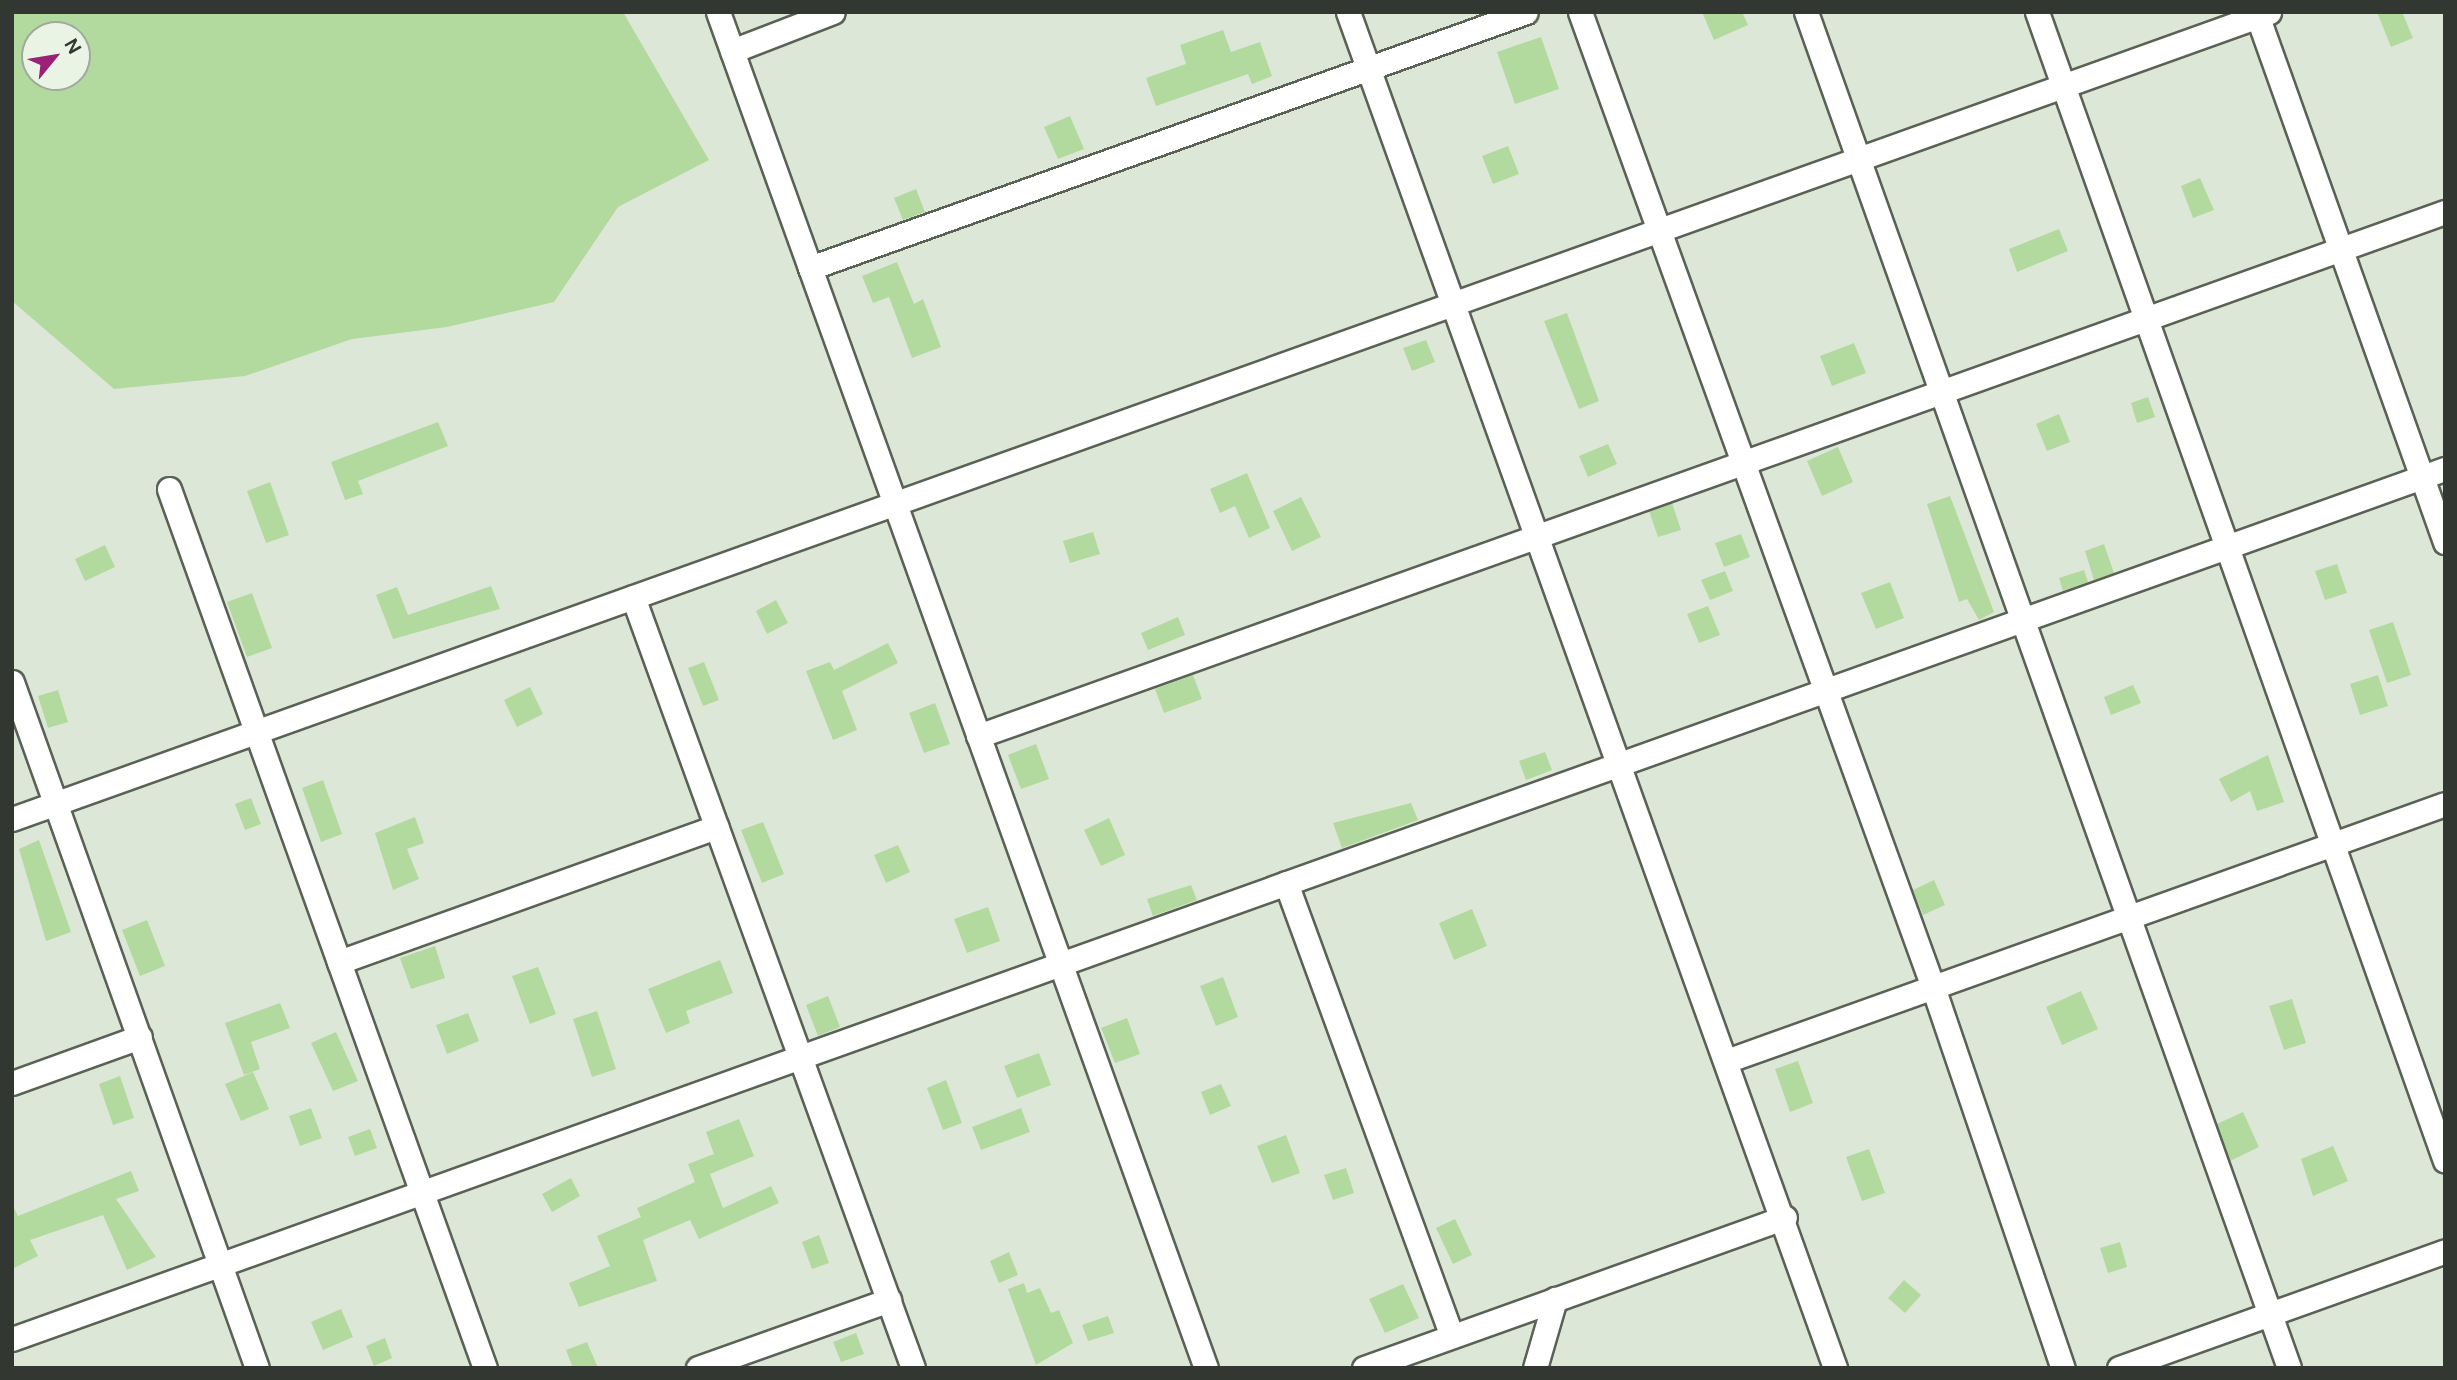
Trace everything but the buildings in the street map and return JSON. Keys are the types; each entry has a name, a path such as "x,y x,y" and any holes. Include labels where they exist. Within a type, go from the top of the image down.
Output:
{"street":[{"path":"718,12 1058,965 1206,1368"},
{"path":"732,51 833,12"},
{"path":"1349,12 1785,1217 1835,1368"},
{"path":"810,268 1527,12"},
{"path":"1580,12 1933,987 2063,1368"},
{"path":"1807,12 2022,620 2132,916 2268,1314 2289,1368"},
{"path":"2037,12 2227,547 2336,842 2445,1161"},
{"path":"12,819 2261,14 2445,542"},
{"path":"978,736 2445,212"},
{"path":"12,1339 2445,469"},
{"path":"169,489 485,1368"},
{"path":"633,597 798,1058 913,1368"},
{"path":"12,682 257,1368"},
{"path":"1728,1060 2445,804"},
{"path":"339,962 717,827"},
{"path":"1286,883 1452,1336"},
{"path":"12,1083 140,1037"},
{"path":"1364,1368 1785,1217"},
{"path":"2119,1368 2445,1251"},
{"path":"1535,1368 1555,1299"},
{"path":"698,1368 888,1300"}]}
